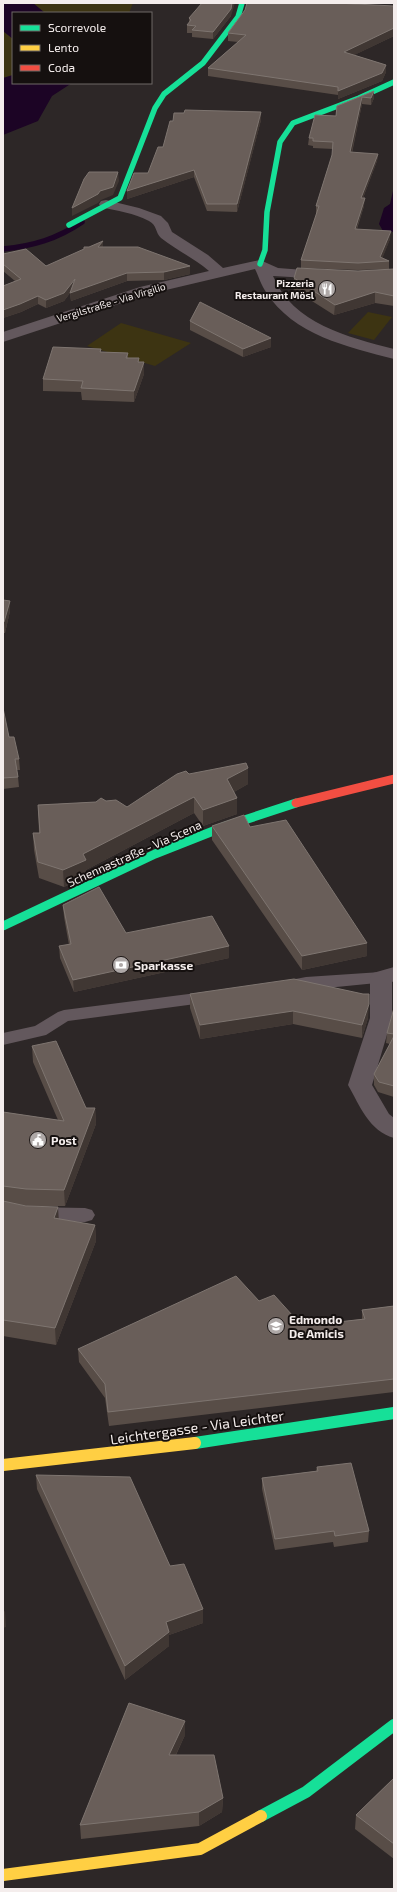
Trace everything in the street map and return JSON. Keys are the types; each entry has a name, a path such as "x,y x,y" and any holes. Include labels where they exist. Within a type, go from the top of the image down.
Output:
{"street":[{"path":"69,225 106,204 120,198 152,113 164,94 204,63 238,17 242,3"},
{"path":"393,83 293,123 280,142 267,212 266,250 260,264 273,292 293,314 306,324 338,338 394,354"},
{"path":"106,204 123,208 155,219 162,223 165,234 203,258 220,273"},
{"path":"260,264 275,272 336,275"},
{"name":"Vergilstraße - Via Virgilio","path":"3,337 145,290 260,264"},
{"name":"Schennastraße - Via Scena","path":"3,926 155,854 220,829 313,798 394,779"},
{"path":"388,976 382,1018 360,1085 380,1120 394,1130"},
{"name":"Leichtergasse - Via Leichter","path":"3,1465 186,1444 394,1413"},
{"path":"3,1875 200,1849 306,1792 394,1725"}],"lane":[{"path":"268,988 306,982 388,976"},
{"path":"3,1039 40,1031 64,1016 230,994"},
{"path":"3,1210 27,1214 85,1214"}],"shaded area":[{"path":"3,3 33,3 44,12 12,12 12,38 3,31"},
{"path":"33,3 133,3 129,12 44,12"},
{"path":"3,31 12,38 12,75 3,78"},
{"path":"12,75 12,84 70,84 52,96 38,121 3,135 3,78"},
{"path":"393,191 394,232 383,231 379,224 384,208 390,204"},
{"path":"368,312 392,317 374,340 348,333"},
{"path":"121,323 191,343 155,366 87,346"}],"building":[{"path":"202,3 232,3 231,9 213,32 192,30 196,26 187,25 191,20 189,18"},
{"path":"247,3 336,3 394,6 394,28 344,52 386,65 382,73 338,91 338,87 208,68 246,35 228,33 245,10"},
{"path":"374,91 371,98 362,97 350,152 378,154 361,198 365,198 355,229 391,231 380,257 389,261 358,263 301,260 319,206 316,206 332,155 333,142 313,141 313,138 309,138 315,115 336,116 337,106"},
{"path":"185,110 261,112 237,204 207,204 194,170 127,191 134,173 148,173 158,147 163,147 170,121 173,121 174,113 184,113"},
{"path":"89,172 118,172 113,187 100,191 98,194 72,208 84,179"},
{"path":"103,241 98,247 138,247 190,266 164,272 127,273 70,293 75,279 64,293 46,300 38,296 3,310 3,286 21,279 3,264 3,254 26,249 46,266 84,249 84,247 89,247"},
{"path":"297,268 358,271 394,269 394,296 375,292 335,305 294,278"},
{"path":"200,302 271,338 243,349 190,321"},
{"path":"53,347 101,349 100,352 128,353 126,358 139,358 138,362 144,362 134,391 81,388 83,381 43,379"},
{"path":"3,600 10,601 4,622 3,622"},
{"path":"3,708 9,737 14,737 19,759 15,759 18,777 3,778"},
{"path":"246,763 248,768 227,779 237,798 203,810 194,797 83,854 86,860 63,870 38,862 33,833 40,833 38,805 96,802 101,798 106,801 116,800 127,807 177,774 186,771 189,774"},
{"path":"244,815 250,827 286,820 367,943 302,956 212,826"},
{"path":"99,887 126,933 212,916 229,946 73,980 59,946 71,944 63,905"},
{"path":"294,979 369,994 369,1004 362,1025 293,1011 200,1025 190,994"},
{"path":"394,1008 394,1034 387,1033"},
{"path":"394,1036 394,1086 379,1082 374,1074"},
{"path":"56,1041 86,1108 95,1108 64,1190 26,1189 3,1186 3,1112 64,1121 32,1046"},
{"path":"3,1201 26,1206 58,1207 54,1218 95,1225 55,1328 3,1320"},
{"path":"236,1276 259,1301 274,1295 302,1326 365,1319 362,1310 394,1306 394,1379 108,1412 105,1384 78,1349"},
{"path":"351,1463 369,1531 335,1536 334,1531 275,1539 262,1478 318,1471 317,1467"},
{"path":"36,1475 130,1477 170,1566 184,1564 203,1609 166,1622 169,1632 125,1666"},
{"path":"129,1703 185,1721 169,1755 214,1755 223,1798 199,1812 80,1825"},
{"path":"394,1778 394,1844 356,1815"}],"waterway":[{"path":"3,249 35,244 44,241 63,233 82,222"}],"traffic: fast":[{"path":"69,225 120,198 155,108 164,94 203,63 238,17 242,3"},
{"path":"260,264 265,250 267,212 280,142 293,123 359,98 394,82"},
{"path":"3,926 155,854 226,826 296,803"},
{"path":"195,1443 394,1413"},
{"path":"261,1816 306,1792 394,1725"}],"traffic: slow":[{"path":"3,1465 195,1443"},
{"path":"3,1875 200,1849 261,1816"}],"traffic: jam":[{"path":"296,803 394,779"}],"place":[{"name":"Pizzeria Restaurant Mösl","path":"327,289"},
{"name":"Sparkasse","path":"121,965"},
{"name":"Post","path":"38,1140"},
{"name":"Edmondo De Amicis","path":"276,1326"}]}
